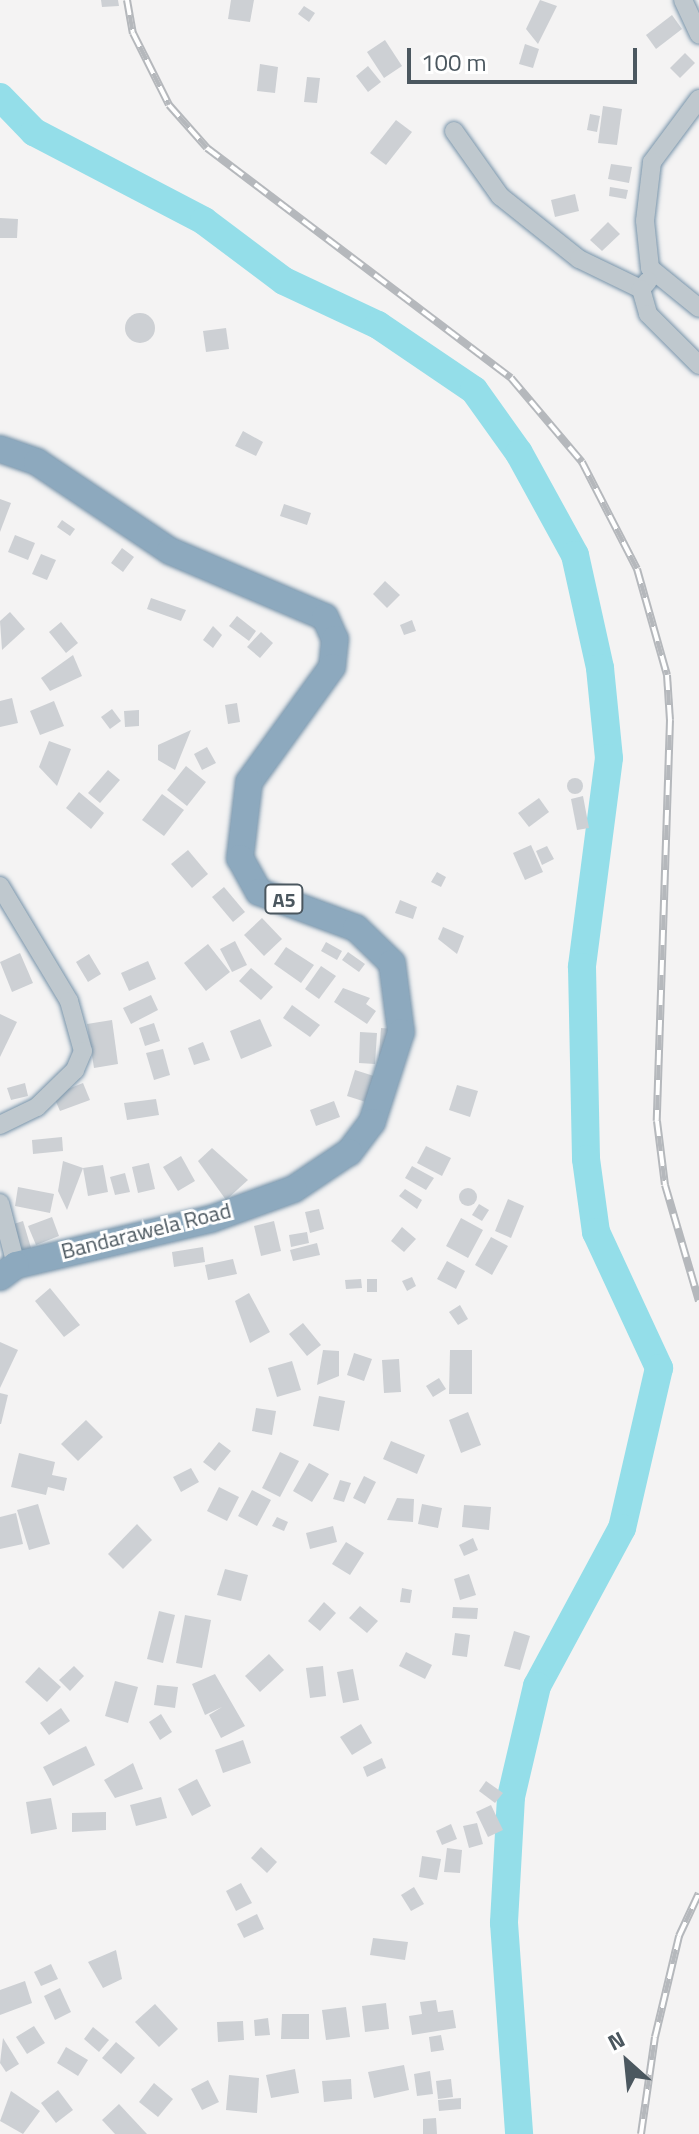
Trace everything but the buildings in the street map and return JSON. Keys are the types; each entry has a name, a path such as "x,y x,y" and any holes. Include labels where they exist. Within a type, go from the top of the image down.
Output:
{"highway":[{"name":"Bandarawela Road","path":"0,449 37,462 170,551 325,617 335,639 332,667 249,782 240,858 259,892 356,928 392,963 401,1032 372,1122 349,1152 294,1189 211,1219 8,1271"}],"street":[{"path":"683,0 699,35"},
{"path":"699,99 652,162 645,221 650,268 699,308"},
{"path":"454,131 500,196 579,259 641,289 648,314 699,365"},
{"path":"641,289 658,277"},
{"path":"0,886 69,1001 83,1051 75,1070 37,1107 0,1125"},
{"path":"0,1203 8,1271"}],"waterway":[{"path":"0,97 34,132 204,221 284,281 378,325 474,390 519,453 575,555 600,668 609,758 582,967 586,1159 596,1232 659,1368 622,1528 537,1686 511,1797 504,1923 519,2134"}],"railway":[{"path":"127,0 133,33 169,105 207,148 511,378 582,462 637,569 667,675 670,720 657,1121 665,1185 699,1301"},
{"path":"641,2134 655,2037 679,1936 699,1893"}]}
